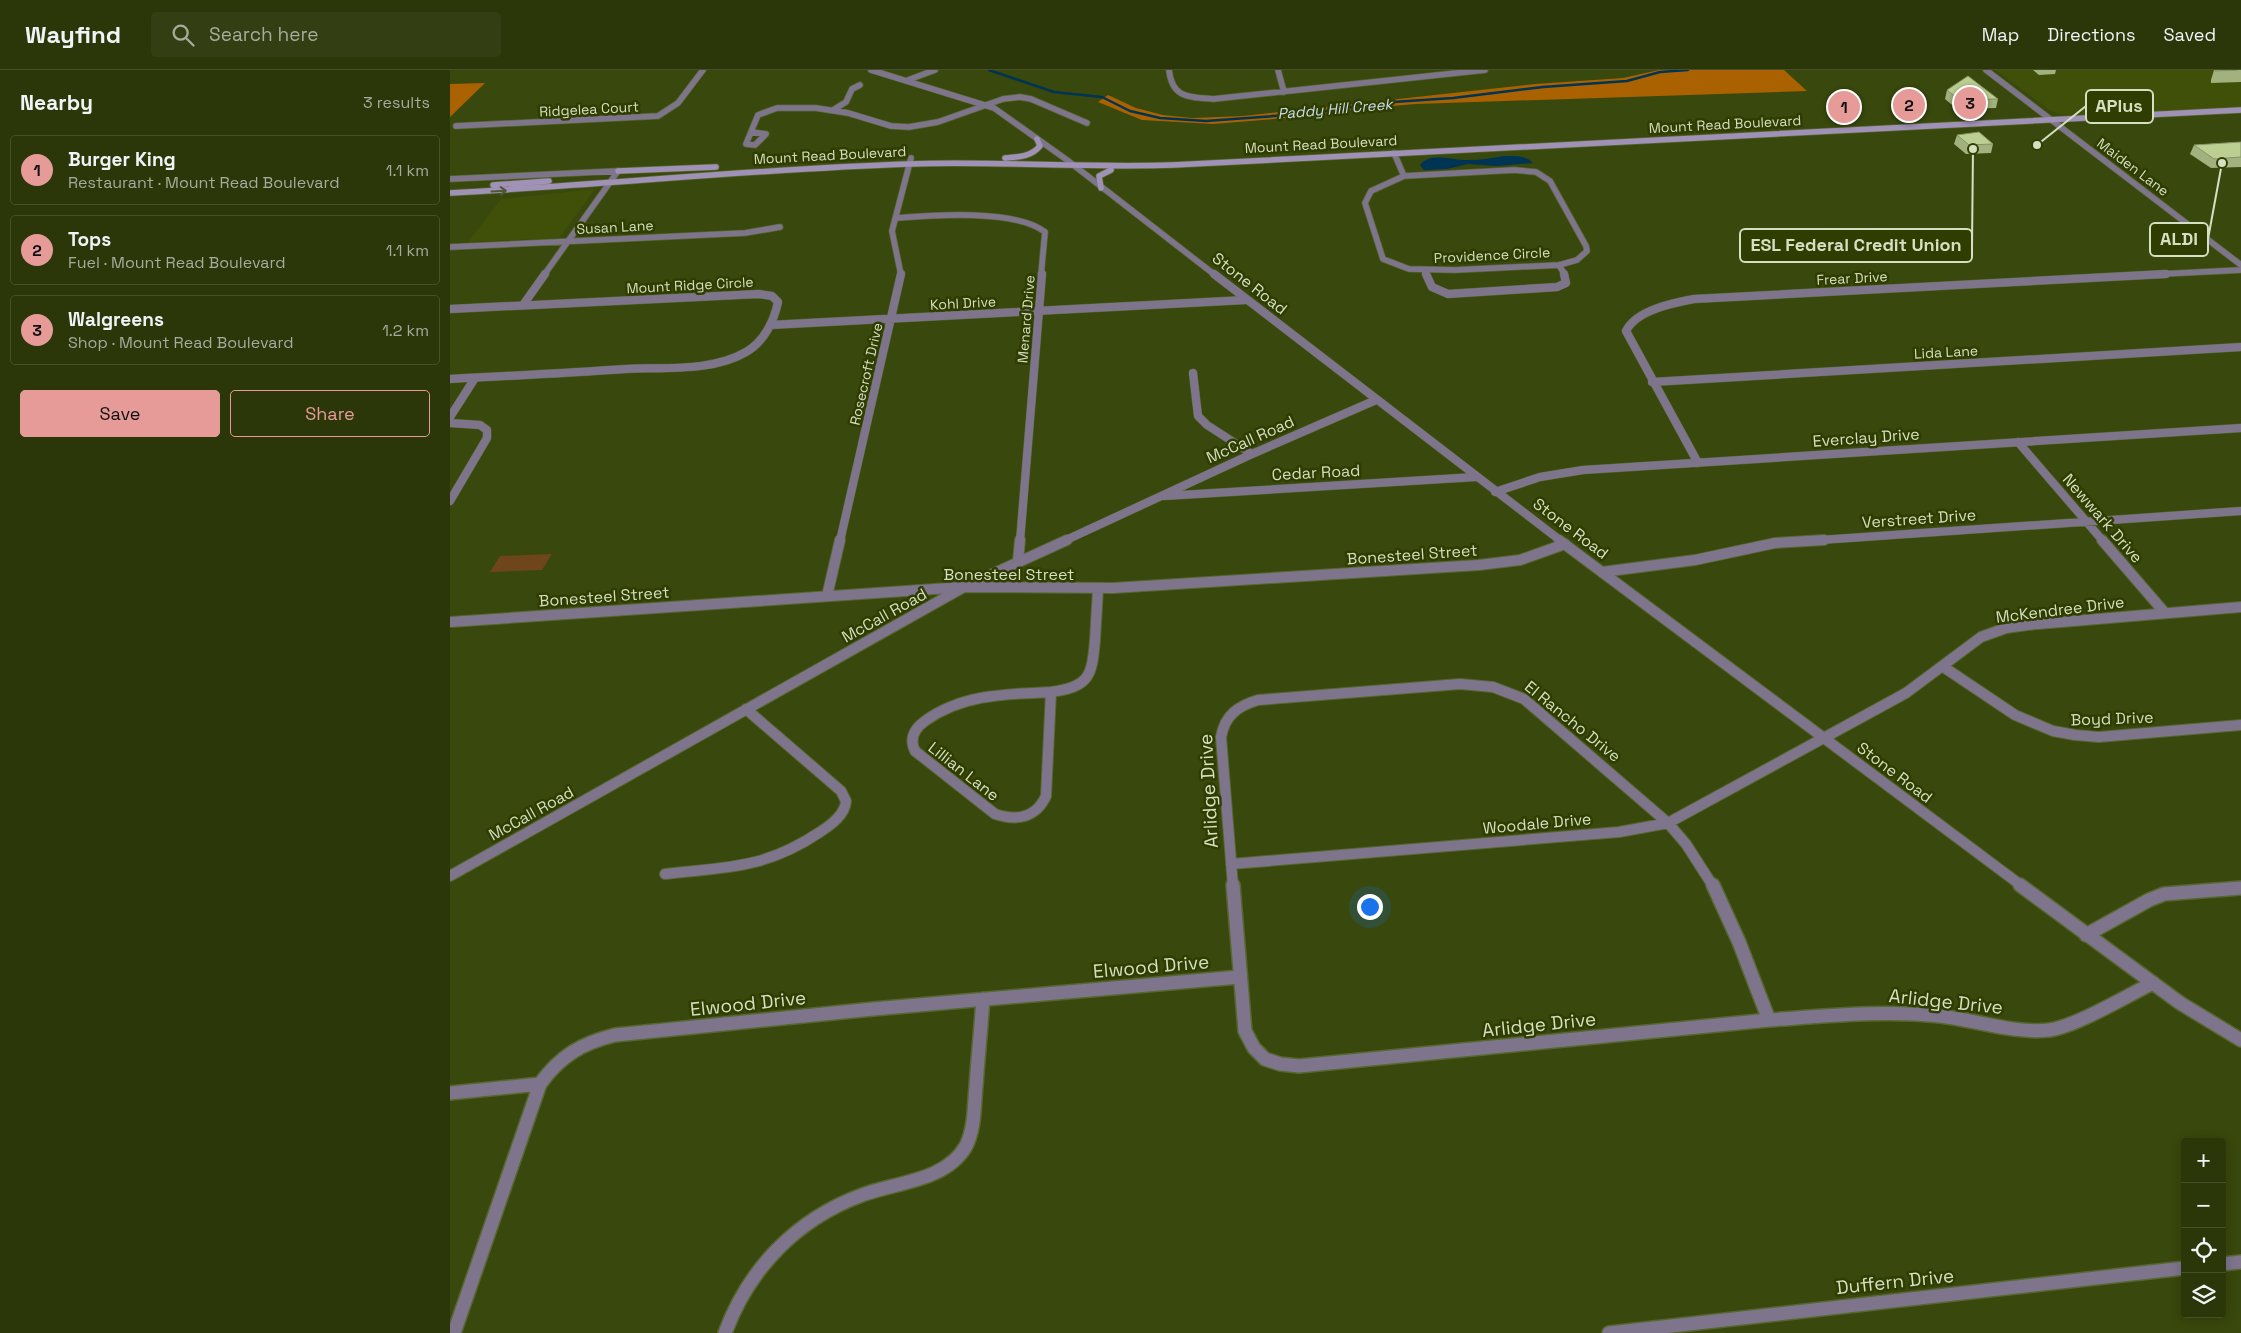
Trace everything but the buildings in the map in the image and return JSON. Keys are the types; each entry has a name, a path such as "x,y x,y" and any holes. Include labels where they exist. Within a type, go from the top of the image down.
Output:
{"main road":[{"name":"Mount Read Boulevard","path":"450,193 910,161 1075,167 1135,167 2241,110"},
{"path":"1004,158 1034,153 1040,146 1037,139"},
{"name":"Mount Read Boulevard","path":"450,186 716,167 1004,158 1211,162"},
{"path":"1102,188 1098,182 1100,174 1112,170 1135,167"}],"street":[{"name":"Ridgelea Court","path":"456,126 658,116 671,110 694,86 703,70"},
{"name":"Stone Road","path":"871,70 994,108 1067,160 1376,400 1445,450 1495,492 2086,935 2207,1020 2241,1040"},
{"path":"908,80 935,70"},
{"path":"1169,70 1172,88 1183,94 1195,97 1220,98 1284,92 1389,78 1485,70"},
{"path":"1278,70 1284,92"},
{"name":"Maiden Lane","path":"1986,70 2241,265"},
{"path":"833,110 846,102 852,90 860,85"},
{"path":"751,132 758,115 766,111 794,108 833,110 884,124 909,127 938,122 1006,98 1024,97 1087,123"},
{"path":"1394,153 1404,176"},
{"name":"Rosecroft Drive","path":"827,596 901,271 892,238 892,231 910,161"},
{"name":"Providence Circle","path":"1526,170 1544,176 1553,185 1587,250 1577,260 1559,265 1426,271 1400,267 1383,259 1365,202 1371,190 1404,176 1526,170"},
{"path":"523,305 616,174"},
{"name":"Mount Read Boulevard","path":"450,179 616,174"},
{"name":"Menard Drive","path":"896,218 949,215 1021,221 1038,225 1045,232 1018,561"},
{"name":"Susan Lane","path":"450,247 745,233 780,227"},
{"name":"Providence Circle","path":"1426,271 1427,281 1435,291 1448,294 1563,286 1566,283 1566,278 1559,265"},
{"name":"Frear Drive","path":"1698,463 1627,336 1626,328 1637,318 1686,300 2241,270"},
{"name":"Mount Ridge Circle","path":"450,309 759,294 772,296 778,302 762,341 748,352 724,361 707,364 450,379"},
{"name":"Kohl Drive","path":"770,325 1246,300"},
{"name":"Lida Lane","path":"1652,382 2241,347"},
{"path":"1193,373 1198,416 1206,425 1252,454"},
{"path":"450,417 475,378"},
{"name":"McCall Road","path":"450,876 964,587 1252,454 1376,400"},
{"path":"450,423 480,425 487,430 487,438 450,501"},
{"name":"Everclay Drive","path":"1495,492 1562,473 2241,428"},
{"name":"Newwark Drive","path":"2018,442 2165,613"},
{"name":"Cedar Road","path":"1158,497 1476,477"},
{"name":"Verstreet Drive","path":"1602,572 1695,560 1775,543 2241,511"},
{"name":"Bonesteel Street","path":"451,623 964,587 1098,589 1494,564 1520,560 1565,544"},
{"name":"Lillian Lane","path":"1051,692 1046,796 1043,805 1036,812 1027,816 1005,818 995,814 914,751 912,747 911,741 916,728 935,714 958,703 1003,694 1051,692 1075,687 1089,675 1093,667 1098,589"},
{"name":"McKendree Drive","path":"1824,739 1906,693 1981,637 2006,628 2241,608"},
{"name":"Boyd Drive","path":"1942,666 2020,718 2058,734 2099,737 2241,725"},
{"name":"El Rancho Drive","path":"1224,720 1239,707 1258,700 1460,684 1500,687 1524,699 1668,823 1696,855 1710,878 1730,919 1769,1020"},
{"path":"665,874 763,861 821,832 843,813 846,802 844,794 746,710"},
{"name":"Arlidge Drive","path":"1224,720 1221,737 1239,977 1245,1031 1252,1047 1262,1058 1279,1065 1308,1065 1769,1020 1894,1013 1939,1016 2031,1030 2050,1030 2066,1026 2154,983"},
{"name":"Woodale Drive","path":"1231,864 1618,832 1668,823 1824,739"},
{"path":"2086,935 2164,894 2241,888"},
{"name":"Elwood Drive","path":"454,1333 540,1084 552,1066 569,1052 591,1040 615,1035 983,999 1239,977"},
{"path":"725,1333 743,1293 771,1254 802,1226 838,1205 865,1194 934,1175 949,1166 968,1144 972,1130 983,999"},
{"path":"450,1093 540,1084"},
{"path":"2226,1264 2241,1262"},
{"name":"Duffern Drive","path":"1609,1333 2181,1268"}],"shaded area":[{"path":"1659,70 1784,70 1807,91 1416,104 1213,124 1142,120 1098,102 1108,95 1136,108 1163,115 1192,118 1243,116 1535,84 1623,78"},
{"path":"1995,70 2241,70 2241,107 2059,114 2050,110"},
{"path":"485,83 450,117 450,84"},
{"path":"595,189 559,238 468,242 501,199"},
{"path":"552,554 542,570 490,572 500,556"}],"water":[{"path":"1504,156 1523,157 1533,163 1496,166 1468,164 1447,169 1424,170 1420,165 1430,158 1473,160"}],"waterway":[{"name":"Paddy Hill Creek","path":"989,70 1054,92 1102,97 1130,111 1160,118 1206,121 1315,113 1378,103 1453,98 1543,87 1627,81 1660,72 1688,70"}],"place":[{"name":"Walgreens","path":"1970,103"},
{"name":"Tops","path":"1909,105"},
{"name":"Burger King","path":"1844,107"},
{"name":"APlus","path":"2037,145"},
{"name":"ESL Federal Credit Union","path":"1973,149"},
{"name":"ALDI","path":"2222,163"}]}
